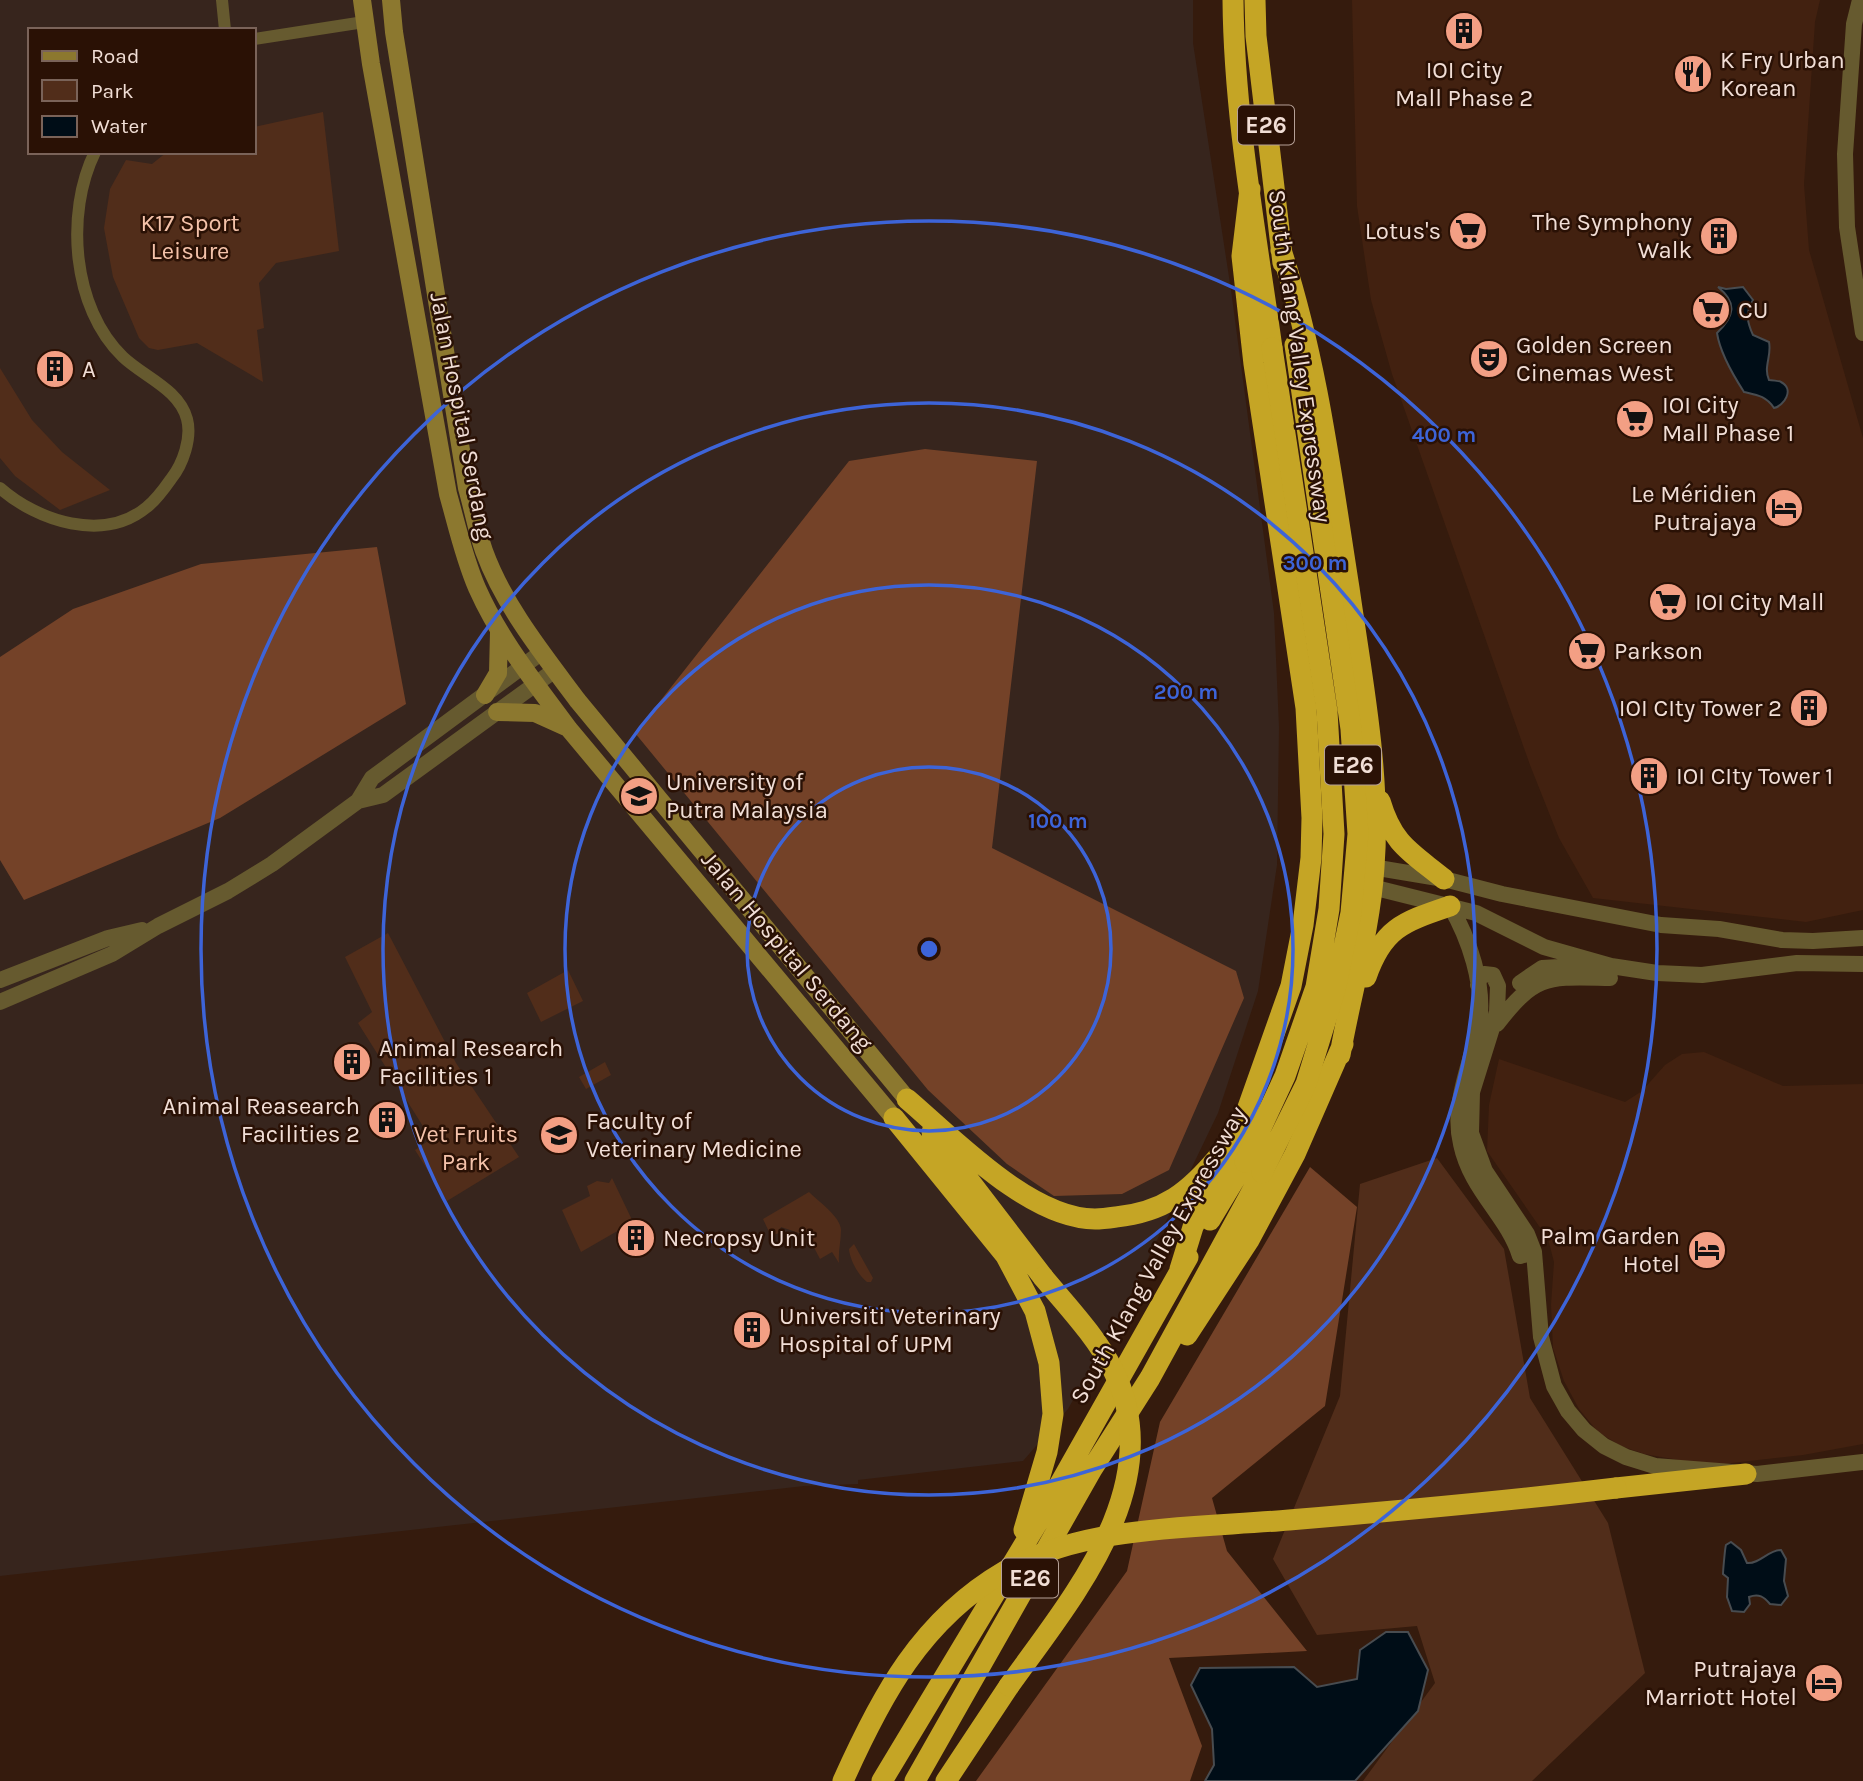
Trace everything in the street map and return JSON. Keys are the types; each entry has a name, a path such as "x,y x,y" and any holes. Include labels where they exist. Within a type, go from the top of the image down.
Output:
{"highway":[{"name":"South Klang Valley Expressway","path":"915,1781 1092,1469 1150,1378 1254,1168 1316,987 1329,909 1334,834 1326,711 1250,189 1241,120 1233,0"},
{"name":"South Klang Valley Expressway","path":"882,1781 1048,1505 1180,1269 1254,1168 1306,1084 1335,990 1351,913 1358,834 1351,729 1281,250 1256,36 1255,0"},
{"path":"1180,1269 1193,1227 1240,1130 1291,986 1303,925 1310,867 1312,818 1306,708 1254,364 1242,256 1250,189"},
{"path":"1281,250 1299,305 1327,447 1366,700 1373,779 1373,877 1362,951 1340,1055"},
{"path":"1373,779 1384,814 1400,844 1444,879"},
{"path":"1150,1378 1189,1332 1249,1240 1294,1154 1340,1055 1374,955 1382,942 1396,928 1413,919 1450,906"},
{"path":"907,1099 1026,1197 1059,1212 1093,1219 1139,1215 1168,1203 1202,1175 1240,1130"},
{"path":"907,1099 1091,1337 1113,1370 1125,1400 1130,1440 1128,1472 1122,1497 1099,1554 1081,1585 946,1781"},
{"path":"894,1118 1006,1256 1035,1311 1049,1363 1053,1414 1047,1452 1016,1555"},
{"path":"843,1781 869,1722 903,1666 928,1634 960,1604 1005,1571 1078,1542 1149,1531 1492,1503 1745,1474"}],"main road":[{"name":"Jalan Hospital Serdang","path":"362,0 448,494 465,556 477,587 499,630 569,729 894,1118"},
{"name":"Jalan Hospital Serdang","path":"391,0 467,488 484,550 496,578 555,670 907,1099"},
{"path":"485,695 498,673 499,630"},
{"path":"497,712 535,713 569,729"}],"street":[{"path":"222,0 225,28"},
{"path":"1860,0 1854,24 1845,154 1847,227 1863,333"},
{"path":"256,39 364,22"},
{"path":"0,488 34,511 59,521 108,524 127,519 146,508 176,472 184,452 188,436 187,420 180,402 121,356 96,320 86,296 80,270 77,215 85,171 94,154"},
{"path":"0,1002 112,954 272,864 358,801 372,778 542,652"},
{"path":"358,801 383,795 555,670"},
{"path":"1310,867 1373,877 1444,879 1502,894 1661,925 1719,929 1782,940 1863,938"},
{"path":"1373,877 1476,913 1544,947 1610,972"},
{"path":"1450,906 1468,941 1478,985 1479,1021 1466,1091 1471,1133 1485,1171 1527,1234 1527,1254 1548,1365 1554,1386 1567,1411 1584,1430 1604,1446 1626,1457 1655,1466 1745,1474 1863,1462"},
{"path":"0,980 108,938 158,926"},
{"path":"1491,1032 1515,1001 1535,983 1562,977 1610,972 1702,975 1797,963 1863,964"},
{"path":"1497,1012 1522,981 1542,968 1570,965 1610,972"},
{"path":"1466,1091 1497,1012 1496,978 1484,974 1478,985"}],"shaded area":[{"name":"University of Putra Malaysia","path":"0,0 1193,0 1193,43 1231,290 1274,613 1279,727 1277,865 1258,991 1218,1113 1121,1315 1068,1409 1023,1461 858,1480 858,1484 804,1486 0,1576"},
{"name":"IOI City Mall","path":"1352,0 1820,0 1815,22 1804,184 1809,250 1863,438 1863,910 1806,922 1593,898 1559,838 1530,765 1392,374 1371,300 1357,206"},
{"path":"925,449 1037,461 992,848 1236,971 1244,998 1169,1170 1122,1194 1054,1196 1007,1164 928,1090 635,733 849,461"},
{"path":"377,547 406,704 220,818 24,900 0,860 0,657 73,609 201,564"},
{"name":"Palm Garden Hotel","path":"1704,1052 1783,1086 1863,1084 1863,1444 1803,1455 1723,1464 1690,1462 1644,1454 1621,1446 1598,1432 1579,1409 1564,1381 1553,1348 1551,1305 1554,1262 1548,1239 1487,1151 1489,1105 1499,1059 1625,1102 1642,1091 1665,1065 1682,1054"},
{"path":"1310,1167 1357,1207 1325,1406 1212,1498 1227,1551 1307,1651 1169,1658 1202,1746 1190,1781 976,1781 1127,1571 1160,1422"}],"green space":[{"name":"K17 Sport Leisure","path":"323,112 339,251 276,263 259,283 264,328 257,330 263,382 197,343 158,350 149,348 139,338 113,277 104,228 110,189 126,160 152,164 164,154 256,154 256,127"},
{"path":"0,368 32,420 62,452 110,490 60,510 15,476 0,458"},
{"name":"Vet Fruits Park","path":"388,933 456,1063 519,1157 447,1201 415,1150 431,1139 358,1023 372,1012 345,957"},
{"path":"568,970 583,1001 541,1022 527,993"},
{"path":"605,1062 611,1075 586,1089 579,1077"},
{"path":"1437,1158 1504,1249 1530,1398 1608,1523 1645,1673 1532,1781 1363,1781 1435,1683 1417,1626 1317,1635 1273,1559 1340,1396 1360,1184"},
{"path":"612,1178 633,1222 581,1252 562,1210 590,1196 587,1186 597,1181 609,1183"},
{"path":"809,1192 840,1225 839,1263 832,1252 820,1259 808,1236 781,1227 779,1233 771,1236 763,1219"},
{"path":"854,1244 873,1278 871,1282 864,1279 853,1262 849,1249"}],"water":[{"path":"1718,287 1743,287 1753,300 1748,322 1753,335 1769,342 1769,380 1785,385 1788,393 1778,407 1774,408 1764,398 1744,392 1728,364 1717,333 1730,316 1731,304"},
{"path":"1731,1542 1741,1550 1747,1563 1781,1550 1786,1559 1784,1581 1788,1596 1781,1605 1770,1604 1756,1595 1749,1597 1750,1604 1744,1612 1732,1611 1727,1597 1728,1578 1723,1574 1726,1545"},
{"path":"1386,1632 1408,1632 1428,1670 1418,1711 1355,1781 1205,1781 1214,1765 1212,1729 1191,1685 1200,1668 1294,1667 1317,1687 1357,1679 1360,1650"}],"place":[{"name":"IOI City Mall Phase 2","path":"1464,31"},
{"name":"K Fry Urban Korean","path":"1693,74"},
{"name":"Lotus's","path":"1468,231"},
{"name":"The Symphony Walk","path":"1719,236"},
{"name":"CU","path":"1711,310"},
{"name":"Golden Screen Cinemas West","path":"1489,359"},
{"name":"A","path":"55,369"},
{"name":"IOI City Mall Phase 1","path":"1635,419"},
{"name":"Le Méridien Putrajaya","path":"1784,508"},
{"name":"IOI City Mall","path":"1668,602"},
{"name":"Parkson","path":"1587,651"},
{"name":"IOI CIty Tower 2","path":"1809,708"},
{"name":"IOI CIty Tower 1","path":"1649,776"},
{"name":"University of Putra Malaysia","path":"639,796"},
{"name":"Animal Research Facilities 1","path":"352,1062"},
{"name":"Animal Reasearch Facilities 2","path":"387,1120"},
{"name":"Faculty of Veterinary Medicine","path":"559,1135"},
{"name":"Necropsy Unit","path":"636,1238"},
{"name":"Palm Garden Hotel","path":"1707,1250"},
{"name":"Universiti Veterinary Hospital of UPM","path":"752,1330"},
{"name":"Putrajaya Marriott Hotel","path":"1824,1683"}]}
